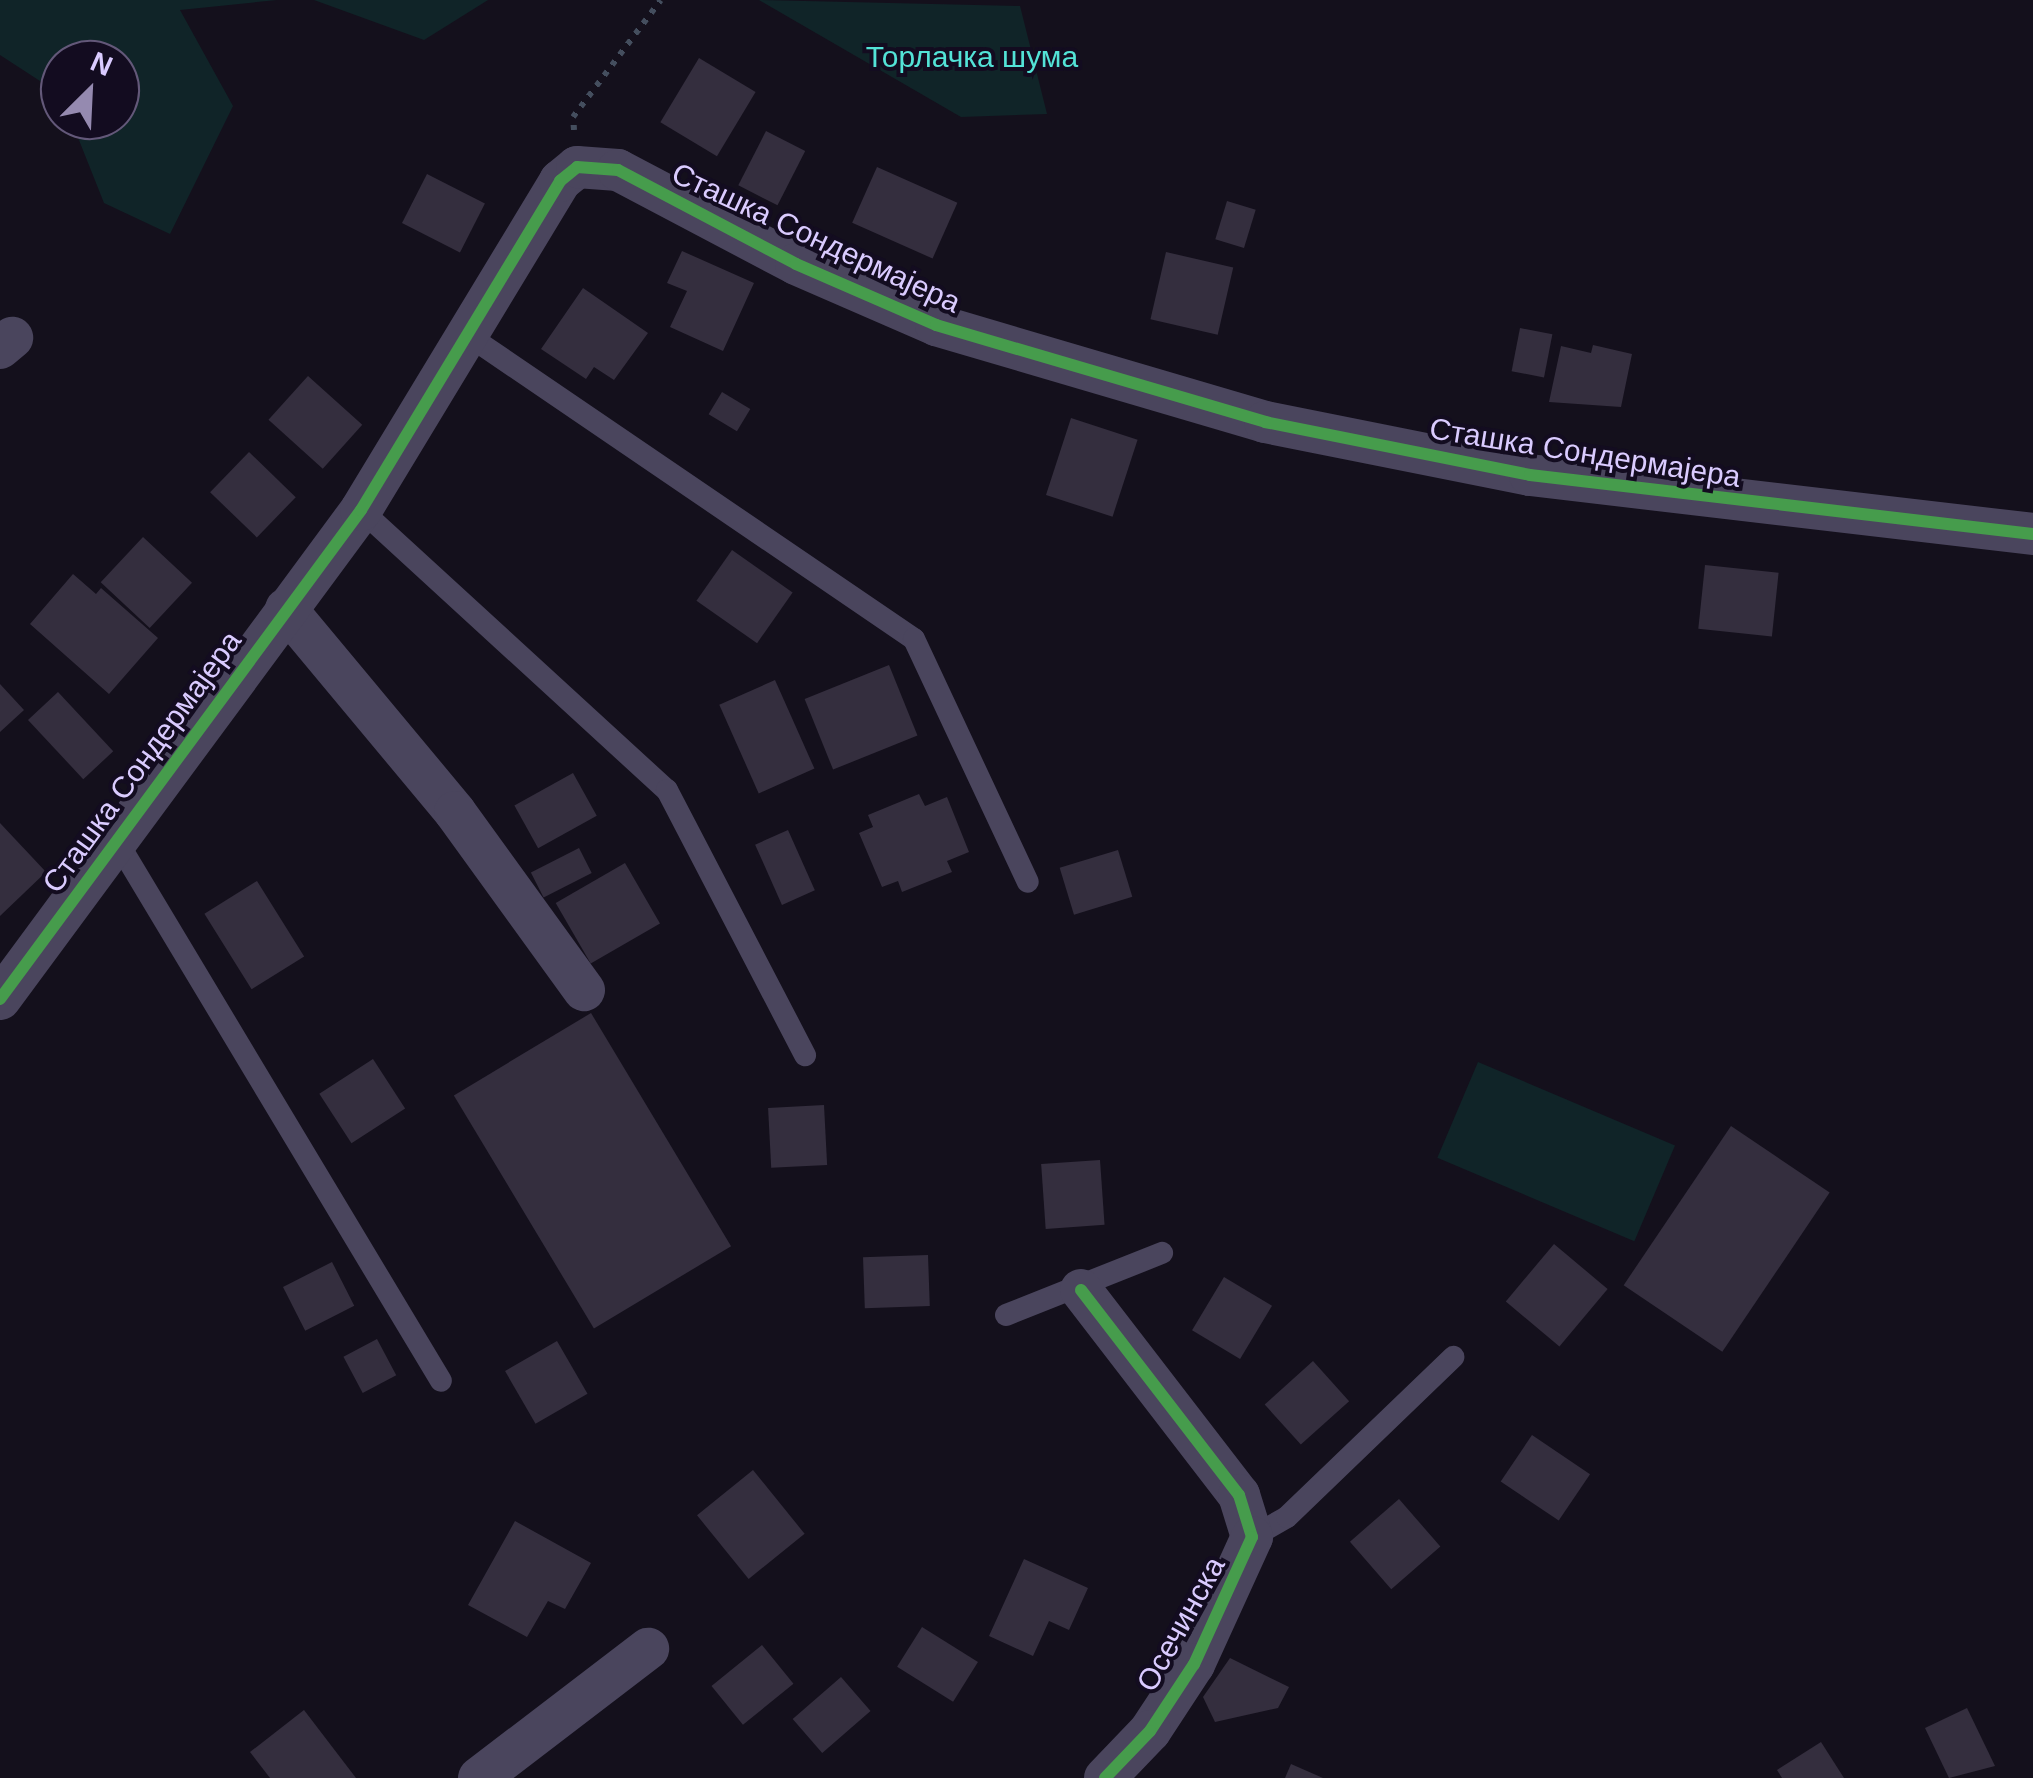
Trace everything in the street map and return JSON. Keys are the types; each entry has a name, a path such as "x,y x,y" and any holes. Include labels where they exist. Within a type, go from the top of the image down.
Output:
{"street":[{"name":"Сташка Сондермајера","path":"0,999 115,838 361,510 470,336 560,181 578,167 618,170 796,264 936,325 1265,422 1530,475 2033,534"},
{"path":"286,610 454,812 584,990"},
{"name":"Осечинска","path":"1081,1290 1239,1495 1252,1537 1194,1664 1150,1731 1105,1778"},
{"path":"479,1778 648,1650"}],"lane":[{"path":"470,336 914,639 1028,882"},
{"path":"361,510 667,790 806,1055"},
{"path":"115,838 442,1382"},
{"path":"1006,1315 1081,1290 1162,1253"},
{"path":"1252,1537 1287,1517 1453,1357"}],"path":[{"path":"578,167 574,117 661,0"}],"green space":[{"path":"0,0 277,0 180,10 233,106 170,234 104,203 79,140 140,140 140,40 40,40 40,81 0,55"},
{"path":"314,0 488,0 424,40"},
{"name":"Торлачка шума","path":"759,0 1020,6 1047,114 961,117"},
{"path":"1478,1062 1675,1146 1634,1241 1437,1158"}],"building":[{"path":"699,58 756,92 717,156 660,122"},
{"path":"766,131 805,151 778,205 738,185"},
{"path":"877,167 957,203 933,259 852,223"},
{"path":"427,174 485,204 460,253 402,223"},
{"path":"1227,201 1256,210 1244,248 1215,239"},
{"path":"682,251 754,283 723,351 670,327 687,291 667,283"},
{"path":"1166,252 1233,268 1218,335 1150,319"},
{"path":"583,288 648,333 614,380 594,367 586,379 541,349"},
{"path":"1520,328 1552,334 1544,377 1512,371"},
{"path":"1593,345 1632,354 1621,407 1549,402 1561,346 1591,353"},
{"path":"308,376 362,425 323,469 269,420"},
{"path":"722,392 750,409 737,431 709,414"},
{"path":"1071,418 1138,440 1113,517 1046,495"},
{"path":"249,452 296,497 257,537 210,492"},
{"path":"143,537 192,583 150,628 101,582"},
{"path":"732,550 793,592 757,643 696,601"},
{"path":"1705,565 1779,573 1772,636 1698,629"},
{"path":"73,574 96,594 101,588 158,638 109,694 30,624"},
{"path":"889,665 917,735 833,770 805,699"},
{"path":"775,680 814,769 759,793 719,705"},
{"path":"0,684 24,710 0,732"},
{"path":"58,692 113,751 83,779 28,720"},
{"path":"573,773 597,816 538,848 514,805"},
{"path":"919,794 925,806 947,797 969,852 947,861 952,872 902,892 898,881 882,887 859,833 873,827 868,815"},
{"path":"0,823 46,872 0,916"},
{"path":"788,830 815,890 782,905 755,845"},
{"path":"579,848 592,873 544,897 531,873"},
{"path":"1118,850 1132,897 1074,915 1060,868"},
{"path":"625,863 660,924 591,964 556,903"},
{"path":"257,881 304,956 252,989 204,914"},
{"path":"591,1013 731,1246 594,1329 454,1095"},
{"path":"373,1059 405,1108 351,1143 319,1094"},
{"path":"824,1105 827,1165 771,1168 768,1108"},
{"path":"1731,1126 1830,1193 1722,1352 1624,1285"},
{"path":"1100,1160 1105,1225 1046,1229 1041,1164"},
{"path":"1554,1244 1608,1289 1559,1346 1506,1301"},
{"path":"928,1255 930,1306 865,1308 863,1257"},
{"path":"332,1262 354,1306 305,1331 283,1287"},
{"path":"1224,1277 1272,1306 1240,1359 1192,1330"},
{"path":"377,1339 396,1375 363,1393 343,1357"},
{"path":"557,1341 588,1394 536,1424 505,1371"},
{"path":"1313,1361 1349,1401 1301,1445 1265,1404"},
{"path":"1532,1435 1590,1474 1559,1521 1501,1481"},
{"path":"753,1470 805,1534 749,1579 697,1515"},
{"path":"1399,1499 1440,1547 1391,1589 1350,1542"},
{"path":"515,1521 591,1563 565,1609 548,1601 527,1637 468,1605"},
{"path":"1024,1559 1088,1588 1069,1630 1049,1621 1033,1656 989,1636"},
{"path":"922,1627 978,1662 953,1702 897,1667"},
{"path":"762,1645 793,1684 743,1725 711,1686"},
{"path":"1230,1658 1289,1687 1278,1708 1215,1722 1203,1697"},
{"path":"841,1677 871,1711 822,1753 793,1719"},
{"path":"1967,1708 1995,1766 1949,1778 1925,1728"},
{"path":"304,1710 356,1778 270,1778 250,1752"},
{"path":"1821,1742 1844,1778 1782,1778 1777,1770"},
{"path":"1291,1764 1323,1778 1285,1778"}],"cycle path":[{"path":"0,999 361,510 560,181 577,167 618,170 796,264 936,325 1265,422 1530,475 2033,534"},
{"path":"1081,1290 1239,1495 1252,1537 1194,1664 1150,1731 1105,1778"}]}
